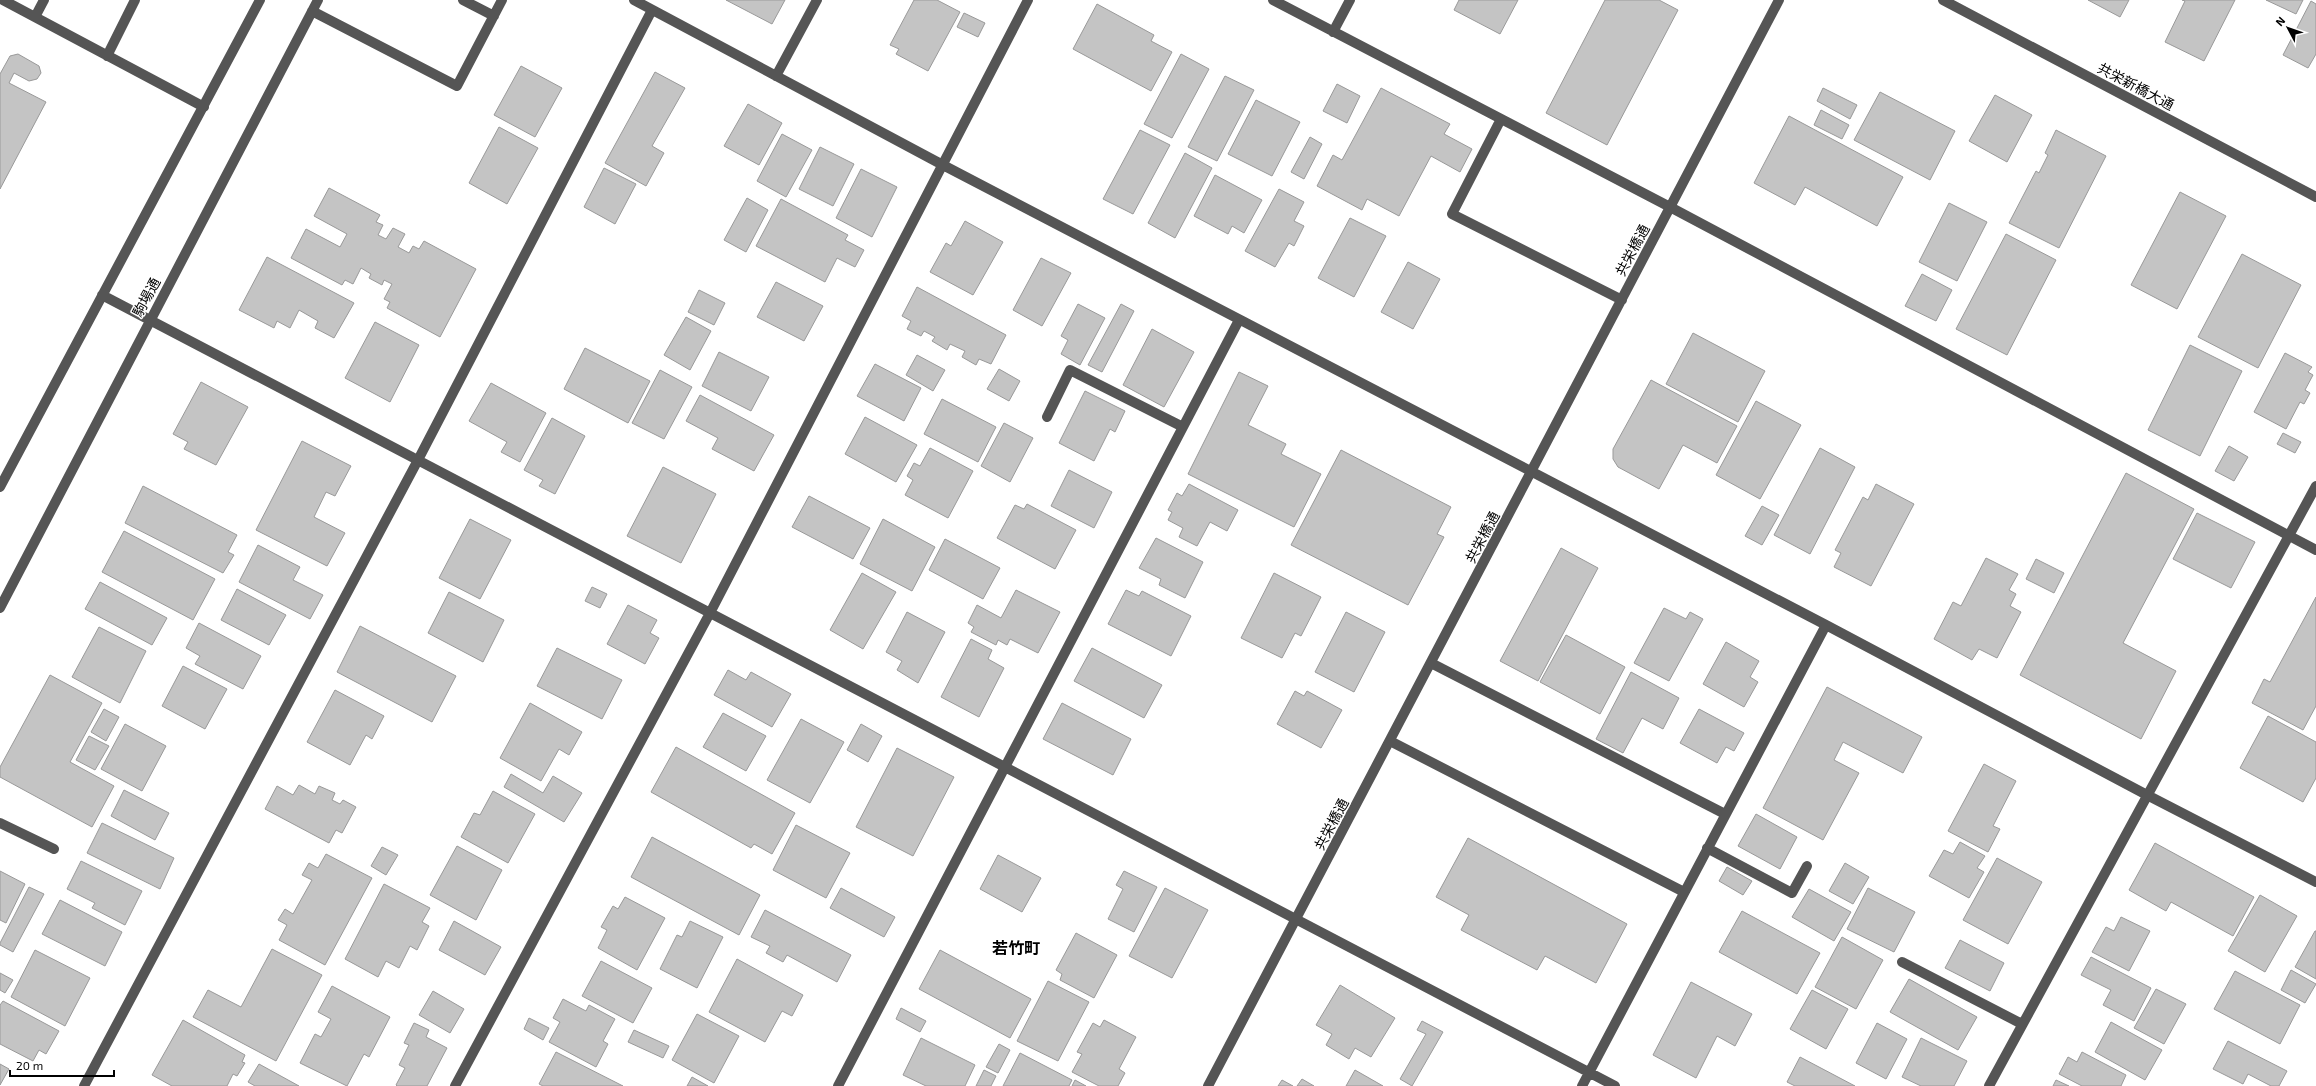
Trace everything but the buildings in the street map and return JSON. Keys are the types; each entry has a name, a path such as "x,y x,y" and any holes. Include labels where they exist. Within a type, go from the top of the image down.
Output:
{"street":[{"path":"3,0 204,107"},
{"path":"35,17 44,0"},
{"path":"107,56 136,0"},
{"path":"0,487 260,0"},
{"name":"駒場通","path":"0,608 318,0"},
{"path":"463,0 494,16"},
{"path":"312,11 457,86 502,0"},
{"path":"634,0 941,164 2316,882"},
{"path":"776,76 817,0"},
{"path":"455,1086 710,613 941,164 1028,0"},
{"path":"1273,0 1670,207 2316,550"},
{"path":"1333,32 1350,0"},
{"name":"共栄橋通","path":"1208,1086 1532,473 1779,0"},
{"name":"共栄新橋大通","path":"1943,0 2316,197"},
{"path":"84,1086 418,460 652,10"},
{"path":"1501,119 1452,214 1622,300"},
{"path":"102,295 1615,1086"},
{"path":"838,1086 1239,320"},
{"path":"1047,417 1070,370 1183,427"},
{"path":"1989,1086 2316,486"},
{"path":"1582,1086 1826,625"},
{"path":"1432,663 1725,814"},
{"path":"1390,741 1684,892"},
{"path":"0,823 54,849"},
{"path":"1707,848 1792,893 1807,866"},
{"path":"1902,962 2022,1024"}],"district":[{"name":"若竹町","path":"1016,947"}]}
